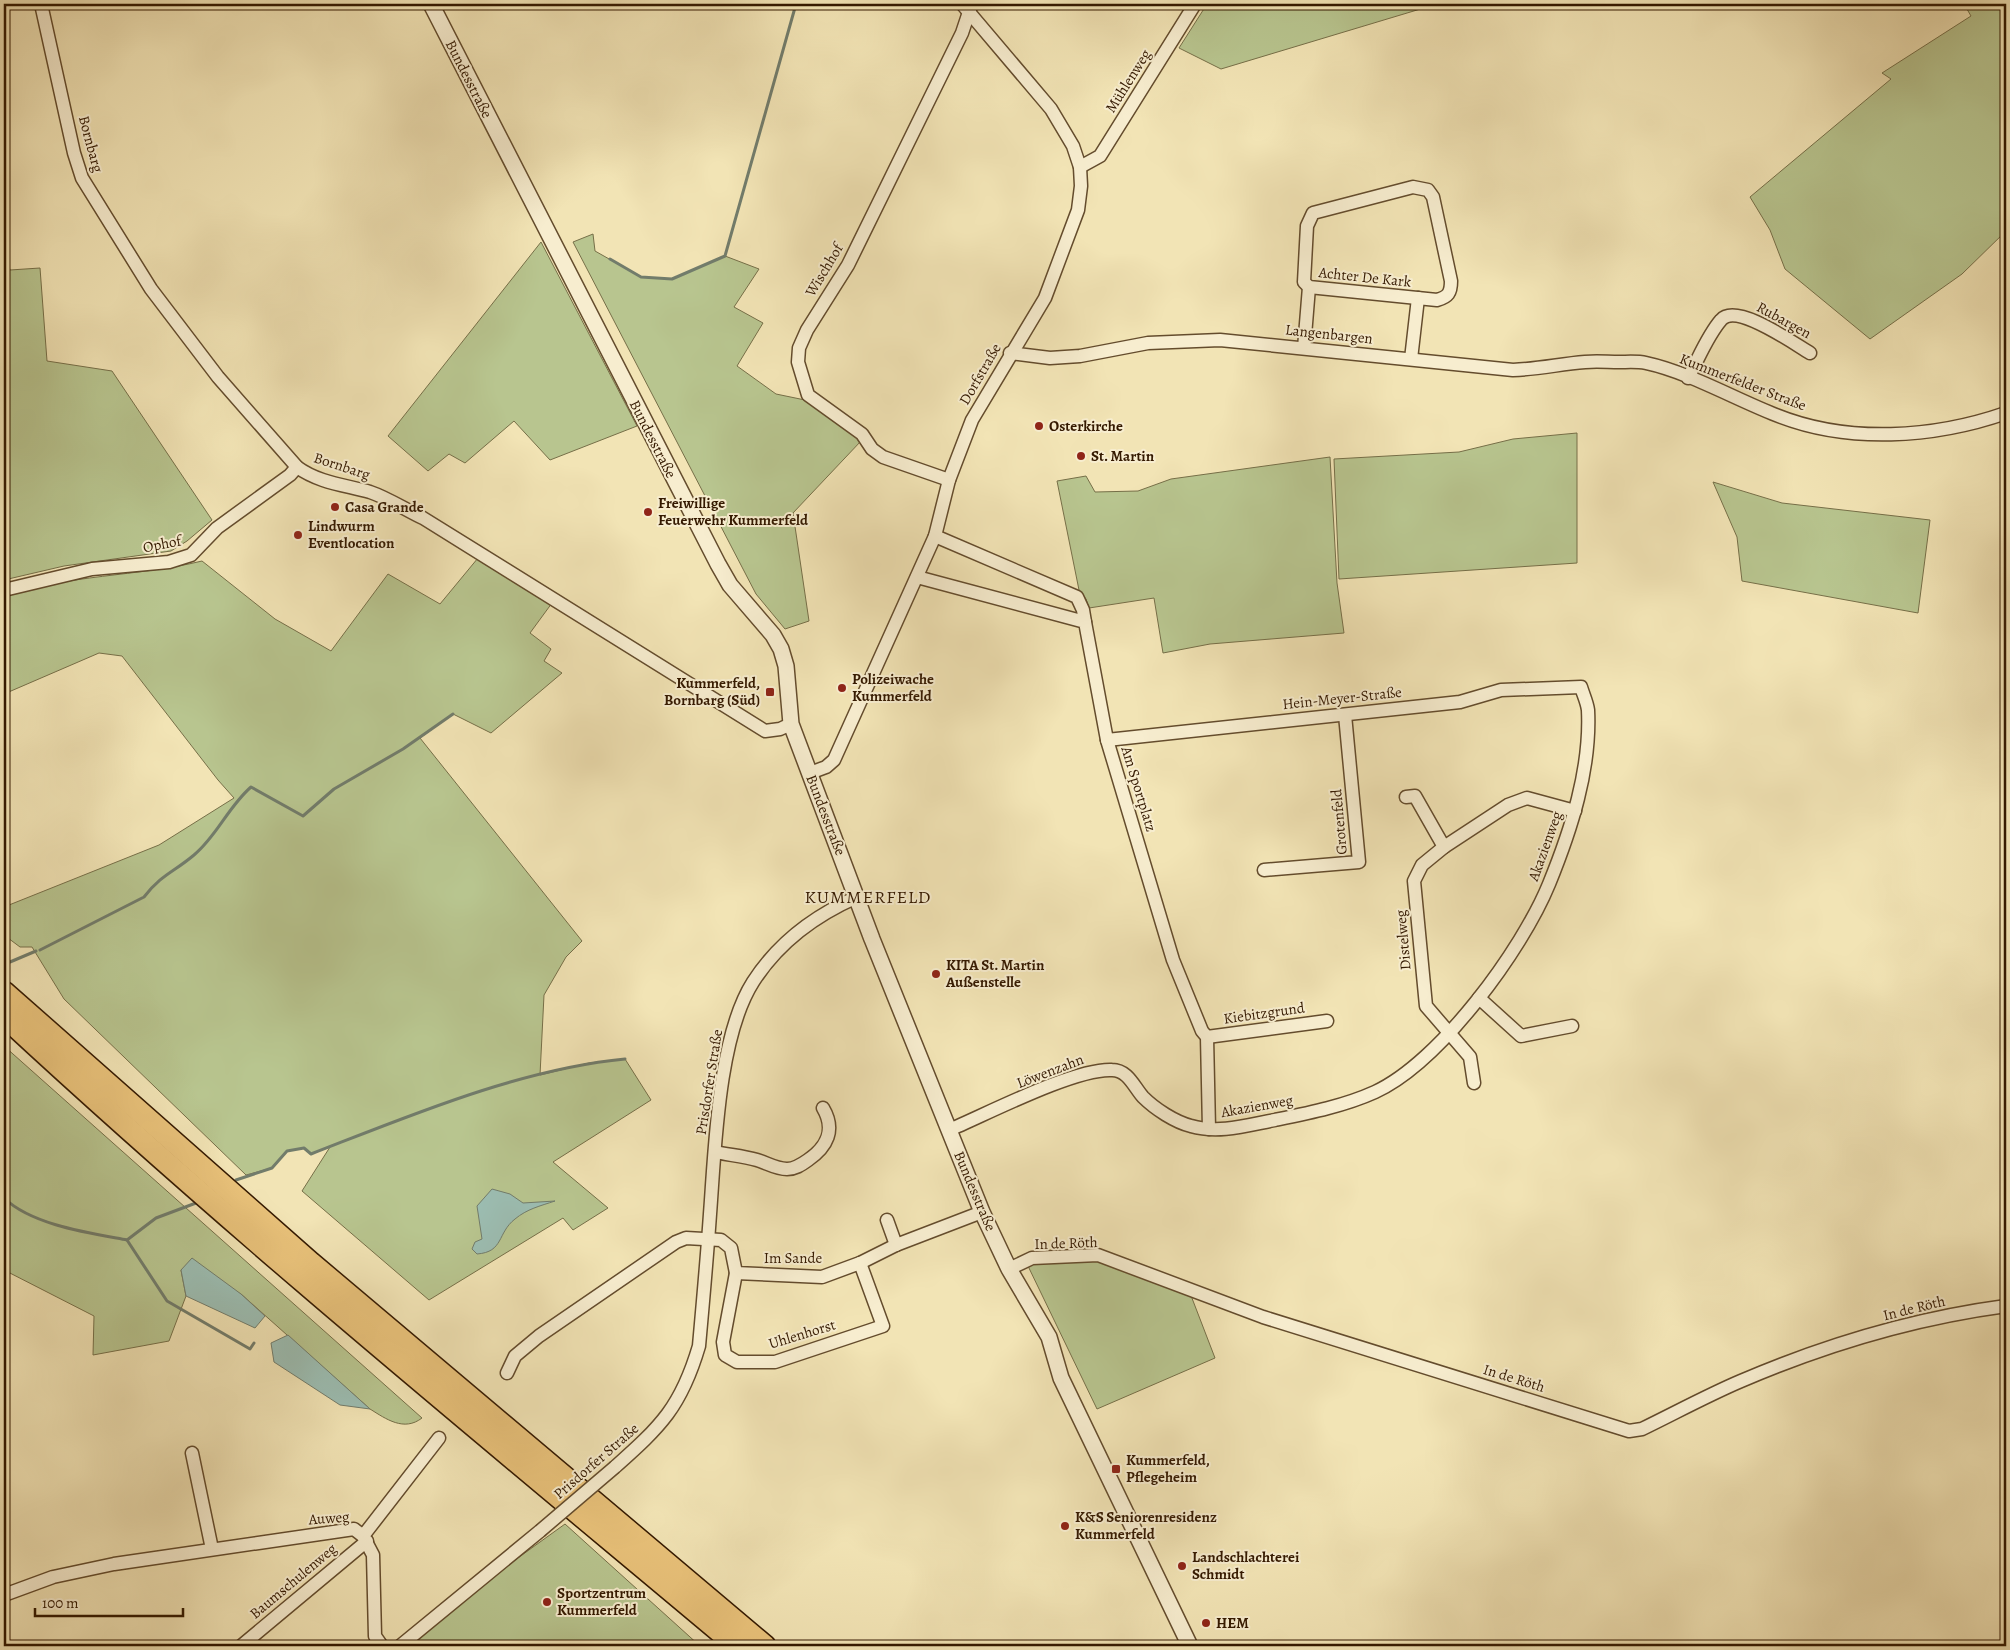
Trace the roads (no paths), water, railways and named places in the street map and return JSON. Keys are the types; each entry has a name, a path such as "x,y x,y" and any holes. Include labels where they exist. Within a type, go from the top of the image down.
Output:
{"highway":[{"path":"4,992 310,1263 765,1646"},
{"path":"4,1016 184,1178 322,1297 736,1646"}],"street":[{"name":"Bornbarg","path":"42,4 74,153 86,185 151,289 218,377 297,467 309,475 330,483 372,493 423,518 765,731 780,729 791,724"},
{"name":"Bundesstraße","path":"431,4 718,564 730,585 773,635 781,649 786,666 791,724 857,897 982,1212 1009,1269 1049,1337 1061,1378 1190,1646"},
{"name":"Mühlenweg","path":"1080,167 1100,156 1196,4"},
{"name":"Dorfstraße","path":"810,773 826,767 834,760 935,536 950,480 972,420 1010,353 1045,298 1078,210 1081,186 1080,167 1073,146 1051,109 968,7"},
{"name":"Wischhof","path":"950,480 883,457 872,449 862,434 808,395 798,362 799,348 807,330 848,265 923,114 968,7"},
{"name":"Achter De Kark","path":"1413,187 1422,187 1428,190 1432,197 1451,281 1451,290 1446,297 1437,300 1418,298 1309,287 1304,282 1303,275 1307,226 1313,213 1413,187"},
{"name":"Achter De Kark","path":"1304,348 1309,287"},
{"name":"Achter De Kark","path":"1411,359 1418,298"},
{"name":"Rubargen","path":"1688,378 1722,319 1732,314 1745,316 1810,353"},
{"name":"Langenbargen","path":"1010,353 1050,358 1080,356 1148,343 1188,340 1259,342 1514,370 1542,369 1585,362 1645,362"},
{"name":"Kummerfelder Straße","path":"1645,362 1778,416 1830,431 1891,434 1933,431 1977,423 2006,413"},
{"name":"Ophof","path":"4,590 92,569 169,562 191,555 217,528 290,475 297,467"},
{"name":"Am Sportplatz","path":"935,536 1078,597 1083,610 1107,740 1173,960 1202,1031 1207,1036 1209,1129"},
{"path":"917,577 1084,622"},
{"name":"Hein-Meyer-Straße","path":"1107,740 1460,702 1501,690 1580,687"},
{"name":"Akazienweg","path":"1209,1129 1234,1128 1327,1109 1376,1091 1412,1069 1448,1034 1479,998 1541,904 1575,811 1584,768 1588,708 1580,687"},
{"name":"Grotenfeld","path":"1264,870 1359,862 1345,715"},
{"path":"1416,796 1444,846"},
{"name":"Distelweg","path":"1474,1083 1470,1058 1426,1006 1414,882 1422,865 1444,846 1508,805 1527,798 1575,811"},
{"name":"Prisdorfer Straße","path":"400,1646 615,1467 657,1430 677,1402 690,1377 699,1346 715,1152 728,1046 738,1014 753,982 790,938 835,907 857,897"},
{"path":"1479,998 1521,1036 1572,1026"},
{"name":"Kiebitzgrund","path":"1207,1036 1327,1021"},
{"name":"Löwenzahn","path":"949,1130 1059,1083 1096,1070 1116,1070 1129,1078 1144,1098 1169,1117 1190,1126 1209,1129"},
{"path":"715,1152 757,1160 780,1169 800,1166 819,1152 827,1143 830,1121 823,1108"},
{"name":"Im Sande","path":"736,1273 822,1276 982,1212"},
{"path":"887,1220 896,1245"},
{"path":"506,1373 515,1356 539,1336 676,1242 686,1238 721,1240 731,1248 736,1273"},
{"name":"In de Röth","path":"1009,1269 1032,1258 1098,1255 1263,1317 1629,1431 1642,1429 1740,1381 1795,1360 1910,1324 2006,1306"},
{"name":"Uhlenhorst","path":"736,1273 723,1342 725,1355 737,1362 775,1362 882,1326 860,1262"},
{"name":"Baumschulenweg","path":"241,1646 365,1538 439,1438"},
{"path":"192,1453 212,1549"},
{"name":"Auweg","path":"4,1595 53,1577 114,1564 354,1529 365,1538"},
{"path":"365,1538 373,1555 375,1636 382,1646"}],"water":[{"path":"492,1189 510,1194 523,1203 555,1201 534,1208 515,1219 509,1224 492,1250 477,1254 472,1249 475,1242 482,1239 477,1206"},
{"path":"192,1258 241,1294 265,1316 255,1328 186,1296 181,1270"},
{"path":"288,1335 370,1409 340,1405 274,1362 271,1343"}],"waterway":[{"path":"610,259 641,277 672,279 725,256 796,4"},
{"path":"40,950 144,897 162,878 187,861 202,847 251,787 303,816 334,789 403,749 453,714"},
{"path":"10,962 36,951"},
{"path":"236,1180 272,1168 287,1151 304,1148 311,1154 426,1110 505,1083 585,1064 625,1059"},
{"path":"4,1198 30,1215 45,1221 79,1231 127,1240 167,1301 250,1349 254,1343"},
{"path":"127,1240 156,1218 196,1203"}],"place":[{"name":"Osterkirche","path":"1039,426"},
{"name":"St. Martin","path":"1081,456"},
{"name":"Casa Grande","path":"335,507"},
{"name":"Freiwillige Feuerwehr Kummerfeld","path":"648,512"},
{"name":"Lindwurm Eventlocation","path":"298,535"},
{"name":"Polizeiwache Kummerfeld","path":"842,688"},
{"name":"Kummerfeld, Bornbarg (Süd)","path":"770,692"},
{"name":"KITA St. Martin Außenstelle","path":"936,974"},
{"name":"Kummerfeld, Pflegeheim","path":"1116,1469"},
{"name":"K&S Seniorenresidenz Kummerfeld","path":"1065,1526"},
{"name":"Landschlachterei Schmidt","path":"1182,1566"},
{"name":"Sportzentrum Kummerfeld","path":"547,1602"},
{"name":"HEM","path":"1206,1623"}],"district":[{"name":"KUMMERFELD","path":"868,897"}]}
